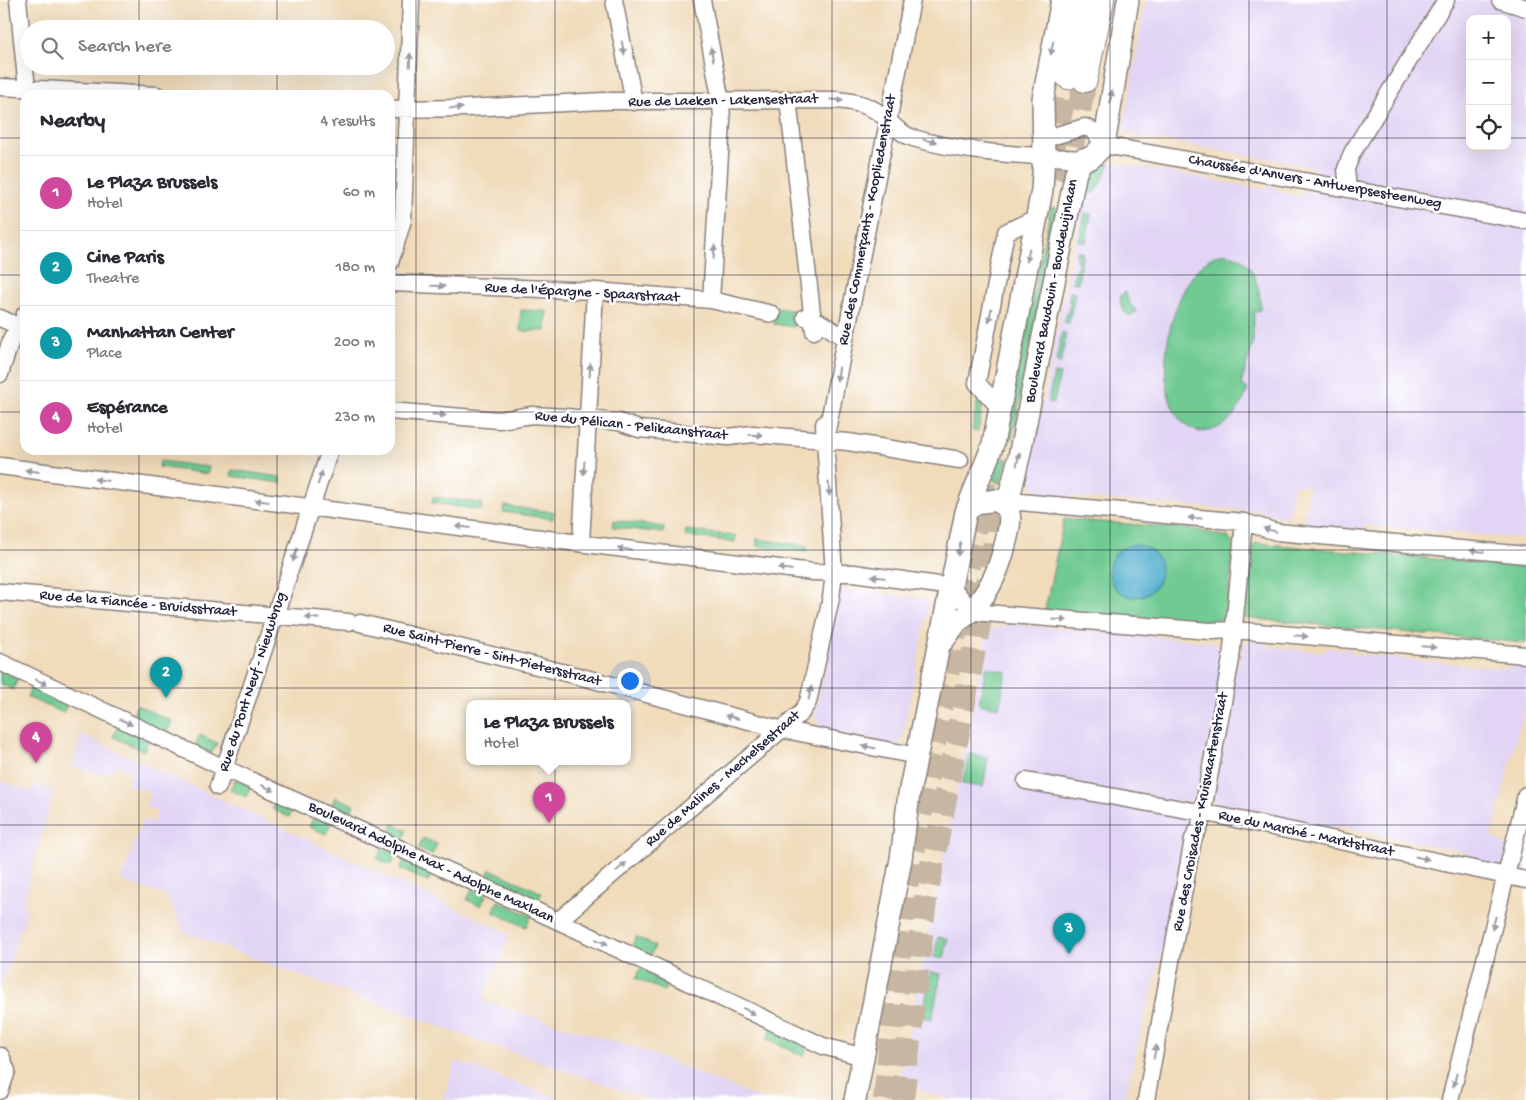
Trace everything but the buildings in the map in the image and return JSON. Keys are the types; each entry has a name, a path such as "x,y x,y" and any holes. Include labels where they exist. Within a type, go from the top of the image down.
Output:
{"highway":[{"path":"1084,0 1076,78 1102,0"}],"main road":[{"name":"Boulevard Baudouin - Boudewijnlaan","path":"855,1100 901,859 909,794 966,512 976,482 993,444 1042,190 1042,99 1062,0"},
{"path":"1104,145 1128,0"},
{"name":"Boulevard Baudouin - Boudewijnlaan","path":"941,643 956,623 972,611 995,578 1003,558 1010,514 1007,506 1019,457 1076,172 1083,159 1091,158 1104,145"},
{"path":"966,512 975,503 984,500 997,500 1007,506"}],"street":[{"path":"18,0 20,20"},
{"path":"395,248 404,220 411,0"},
{"path":"614,0 634,102"},
{"path":"702,0 722,102 710,300"},
{"name":"Rue des Commerçants - Koopliedenstraat","path":"834,573 824,432 845,338 912,0"},
{"path":"1348,189 1346,169 1352,153 1446,0"},
{"path":"1500,0 1526,8"},
{"path":"26,75 27,89"},
{"path":"0,87 44,90"},
{"path":"788,100 809,322 845,338"},
{"name":"Rue de Laeken - Lakensestraat","path":"395,109 634,102 848,101 875,110 895,128 911,138 1006,155 1043,148"},
{"path":"1043,148 1085,127 1094,131 1104,145"},
{"name":"Chaussée d'Anvers - Antwerpsesteenweg","path":"1104,145 1526,220"},
{"path":"1043,148 1083,159"},
{"name":"Rue de l'Épargne - Spaarstraat","path":"395,283 595,291 710,300 772,314"},
{"path":"582,543 595,291"},
{"path":"0,318 20,322"},
{"path":"0,374 12,338 20,328"},
{"name":"Rue du Pélican - Pelikaanstraat","path":"395,410 499,420 532,415 588,419 619,422 638,429 718,436 824,432 960,460"},
{"name":"Rue du Pont Neuf - Nieuwbrug","path":"218,787 328,455"},
{"path":"0,466 582,543 952,587 972,611 1033,618 1200,631 1234,630 1526,655"},
{"path":"1007,506 1020,502 1244,522 1277,532 1526,555"},
{"name":"Rue des Croisades - Kruisvaartenstraat","path":"1146,1100 1191,852 1203,813 1231,659 1244,522"},
{"name":"Rue de Malines - Mechelsestraat","path":"558,921 780,729 801,713 808,702 831,598 834,573"},
{"name":"Rue de la Fiancée - Bruidsstraat","path":"0,592 275,615"},
{"name":"Rue Saint-Pierre - Sint-Pietersstraat","path":"275,615 354,622 550,668 780,729 917,756"},
{"name":"Boulevard Adolphe Max - Adolphe Maxlaan","path":"0,662 224,768 558,921 822,1046 863,1057"},
{"name":"Rue du Marché - Marktstraat","path":"1026,781 1203,813 1526,880"},
{"path":"1450,1100 1526,795"},
{"path":"0,1091 7,1071 1,1056"}],"shaded area":[{"path":"1146,0 1526,0 1526,539 1365,525 1360,529 1308,525 1304,520 1309,486 1294,485 1289,515 1283,518 1259,511 1044,495 1036,490 1030,479 1030,466 1088,176 1092,169 1112,162 1262,189 1269,186 1277,187 1277,192 1301,196 1302,191 1311,192 1315,167 1133,135 1123,130"},
{"path":"849,589 927,599 929,603 902,740 898,744 892,745 822,729 815,718 837,600 842,591"},
{"path":"1014,624 1212,642 1221,648 1221,660 1239,663 1244,643 1248,641 1264,642 1268,647 1325,652 1326,648 1352,650 1352,654 1507,669 1512,665 1526,666 1526,709 1524,709 1491,837 1500,840 1502,845 1524,849 1526,846 1526,872 1467,860 1468,853 1333,825 1331,832 1274,820 1275,814 1235,805 1233,812 1218,808 1214,797 1196,794 1192,801 1188,802 1193,829 1124,1100 952,1100 899,1083 985,642 992,629"},
{"path":"81,734 508,933 508,940 482,1001 639,1049 764,1100 650,1100 452,1031 185,933 167,896 121,880 143,819 154,822 157,811 145,807 150,792 127,785 130,771 114,765 112,770 109,769 106,775 72,767"},
{"path":"0,781 32,791 34,785 54,791 29,878 24,906 27,912 0,989"},
{"path":"456,1061 564,1100 443,1100"}],"green space":[{"path":"1104,164 1110,164 1095,193 1086,192 1089,176"},
{"path":"1051,207 1057,208 1012,440 1005,438"},
{"path":"1085,213 1091,214 1086,243 1079,241"},
{"path":"1077,251 1083,252 1078,283 1072,282 1079,262 1076,261"},
{"path":"1220,254 1240,258 1247,264 1256,281 1261,310 1254,312 1253,342 1241,385 1248,389 1245,397 1236,412 1225,423 1210,431 1201,432 1182,422 1170,401 1166,374 1167,344 1174,314 1186,286 1201,265"},
{"path":"1070,292 1075,293 1069,323 1064,322 1071,302 1068,301"},
{"path":"1125,292 1130,304 1136,311 1132,316 1126,314 1121,305 1121,295"},
{"path":"777,308 797,311 794,327 774,324"},
{"path":"521,310 547,311 546,331 520,331"},
{"path":"1062,332 1066,334 1061,363 1056,362"},
{"path":"1054,373 1060,374 1054,403 1048,402"},
{"path":"978,400 983,402 978,432 972,430"},
{"path":"1000,458 1008,459 1000,484 994,480"},
{"path":"160,461 209,467 208,474 159,467"},
{"path":"232,470 281,477 281,483 231,476"},
{"path":"433,497 482,503 481,510 432,503"},
{"path":"504,506 554,512 553,519 503,512"},
{"path":"1064,519 1192,529 1228,537 1233,544 1227,614 1223,619 1194,623 1045,610"},
{"path":"614,520 664,527 663,533 613,527"},
{"path":"686,530 736,536 735,542 685,536"},
{"path":"757,539 807,546 807,552 757,546"},
{"path":"1256,543 1526,567 1526,643 1245,618 1250,549"},
{"path":"986,667 1006,672 999,708 979,704"},
{"path":"0,670 18,679 13,690 0,684"},
{"path":"32,685 68,702 63,713 27,697"},
{"path":"137,705 172,721 167,733 131,717"},
{"path":"118,725 149,739 144,751 113,737"},
{"path":"200,735 217,743 212,753 195,745"},
{"path":"969,754 988,757 983,787 962,784"},
{"path":"235,779 251,786 246,797 230,790"},
{"path":"335,797 354,805 349,817 330,809"},
{"path":"277,798 294,806 289,817 272,809"},
{"path":"314,816 331,823 326,834 309,827"},
{"path":"393,824 407,830 402,842 388,836"},
{"path":"423,838 437,844 432,855 418,849"},
{"path":"383,847 396,854 391,865 377,859"},
{"path":"405,858 433,870 428,882 400,869"},
{"path":"490,869 542,893 536,904 485,881"},
{"path":"472,889 486,895 481,906 467,900"},
{"path":"498,901 531,916 526,927 493,912"},
{"path":"636,937 655,946 650,957 631,948"},
{"path":"938,937 948,939 944,959 934,957"},
{"path":"641,967 669,980 664,991 636,978"},
{"path":"931,972 941,974 932,1019 922,1017"},
{"path":"772,1027 809,1045 804,1056 767,1039"}],"water":[{"path":"1130,545 1140,545 1154,552 1161,566 1161,576 1154,590 1140,597 1130,597 1120,593 1113,586 1109,576 1109,566 1113,556 1120,549"}],"tunnel":[{"path":"1051,158 1068,77"},
{"path":"1065,181 1085,80"},
{"path":"885,1100 905,894 984,482"},
{"path":"902,1100 925,901 1005,491"}],"place":[{"name":"Cine Paris","path":"166,698"},
{"name":"Espérance","path":"36,763"},
{"name":"Le Plaza Brussels","path":"549,823"},
{"name":"Manhattan Center","path":"1069,954"}]}
